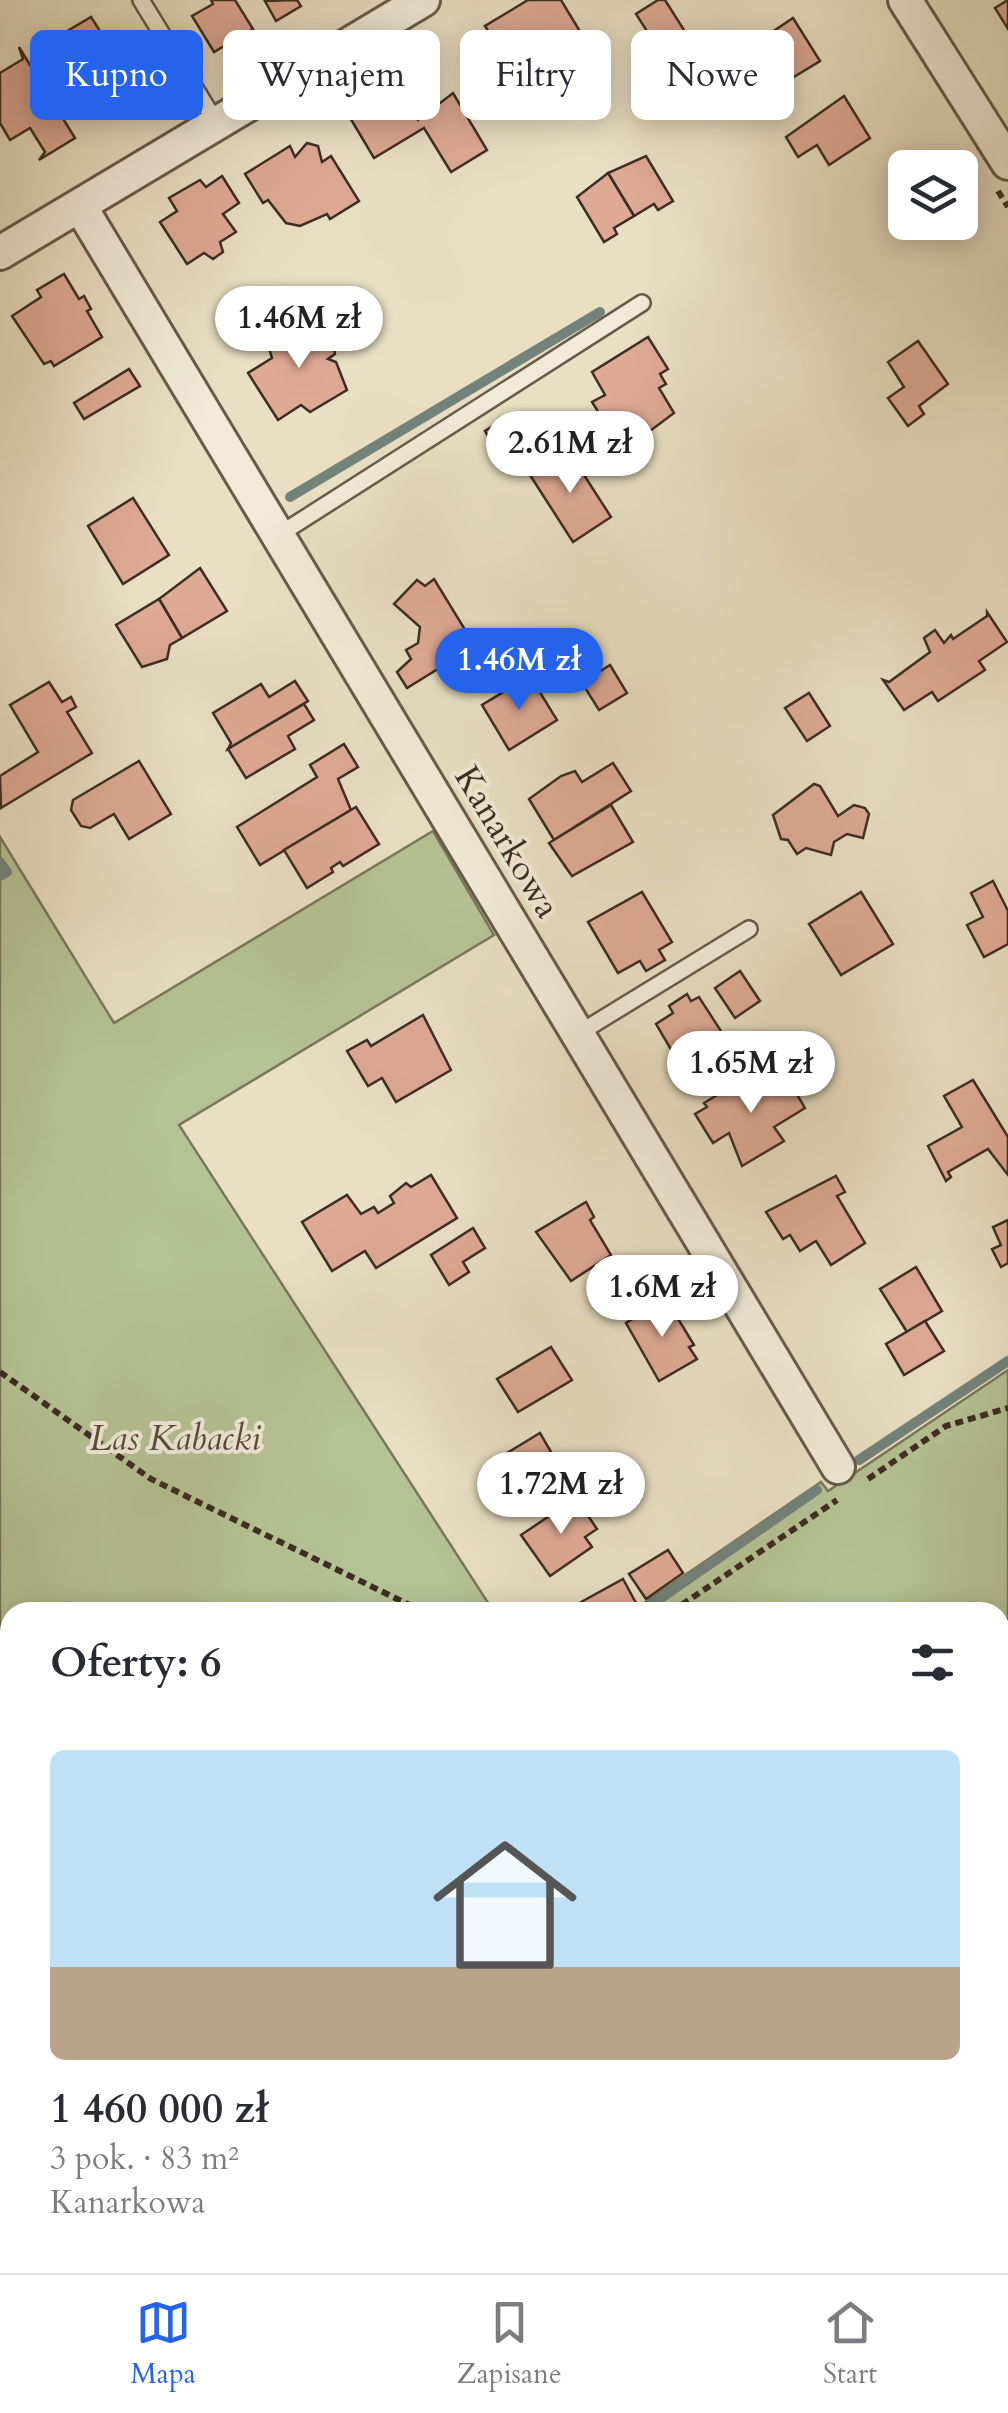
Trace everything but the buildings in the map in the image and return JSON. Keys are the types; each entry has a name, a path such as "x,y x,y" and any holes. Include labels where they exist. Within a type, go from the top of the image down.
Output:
{"street":[{"path":"0,253 423,0"},
{"path":"905,0 1008,163"},
{"name":"Kanarkowa","path":"80,206 838,1467"}],"lane":[{"path":"141,0 217,124"},
{"path":"277,536 642,304"},
{"path":"576,1035 750,929"}],"path":[{"path":"0,1372 151,1479 403,1602"}],"green space":[{"name":"Las Kabacki","path":"433,831 494,935 179,1125 488,1602 0,1602 0,837 114,1023"},
{"name":"Las Kabacki","path":"1008,1370 1008,1602 646,1602 821,1482 828,1491"}],"waterway":[{"path":"290,497 600,312"},
{"path":"0,862 7,872 0,876"},
{"path":"859,1460 1008,1361"},
{"path":"655,1602 817,1490"}]}
